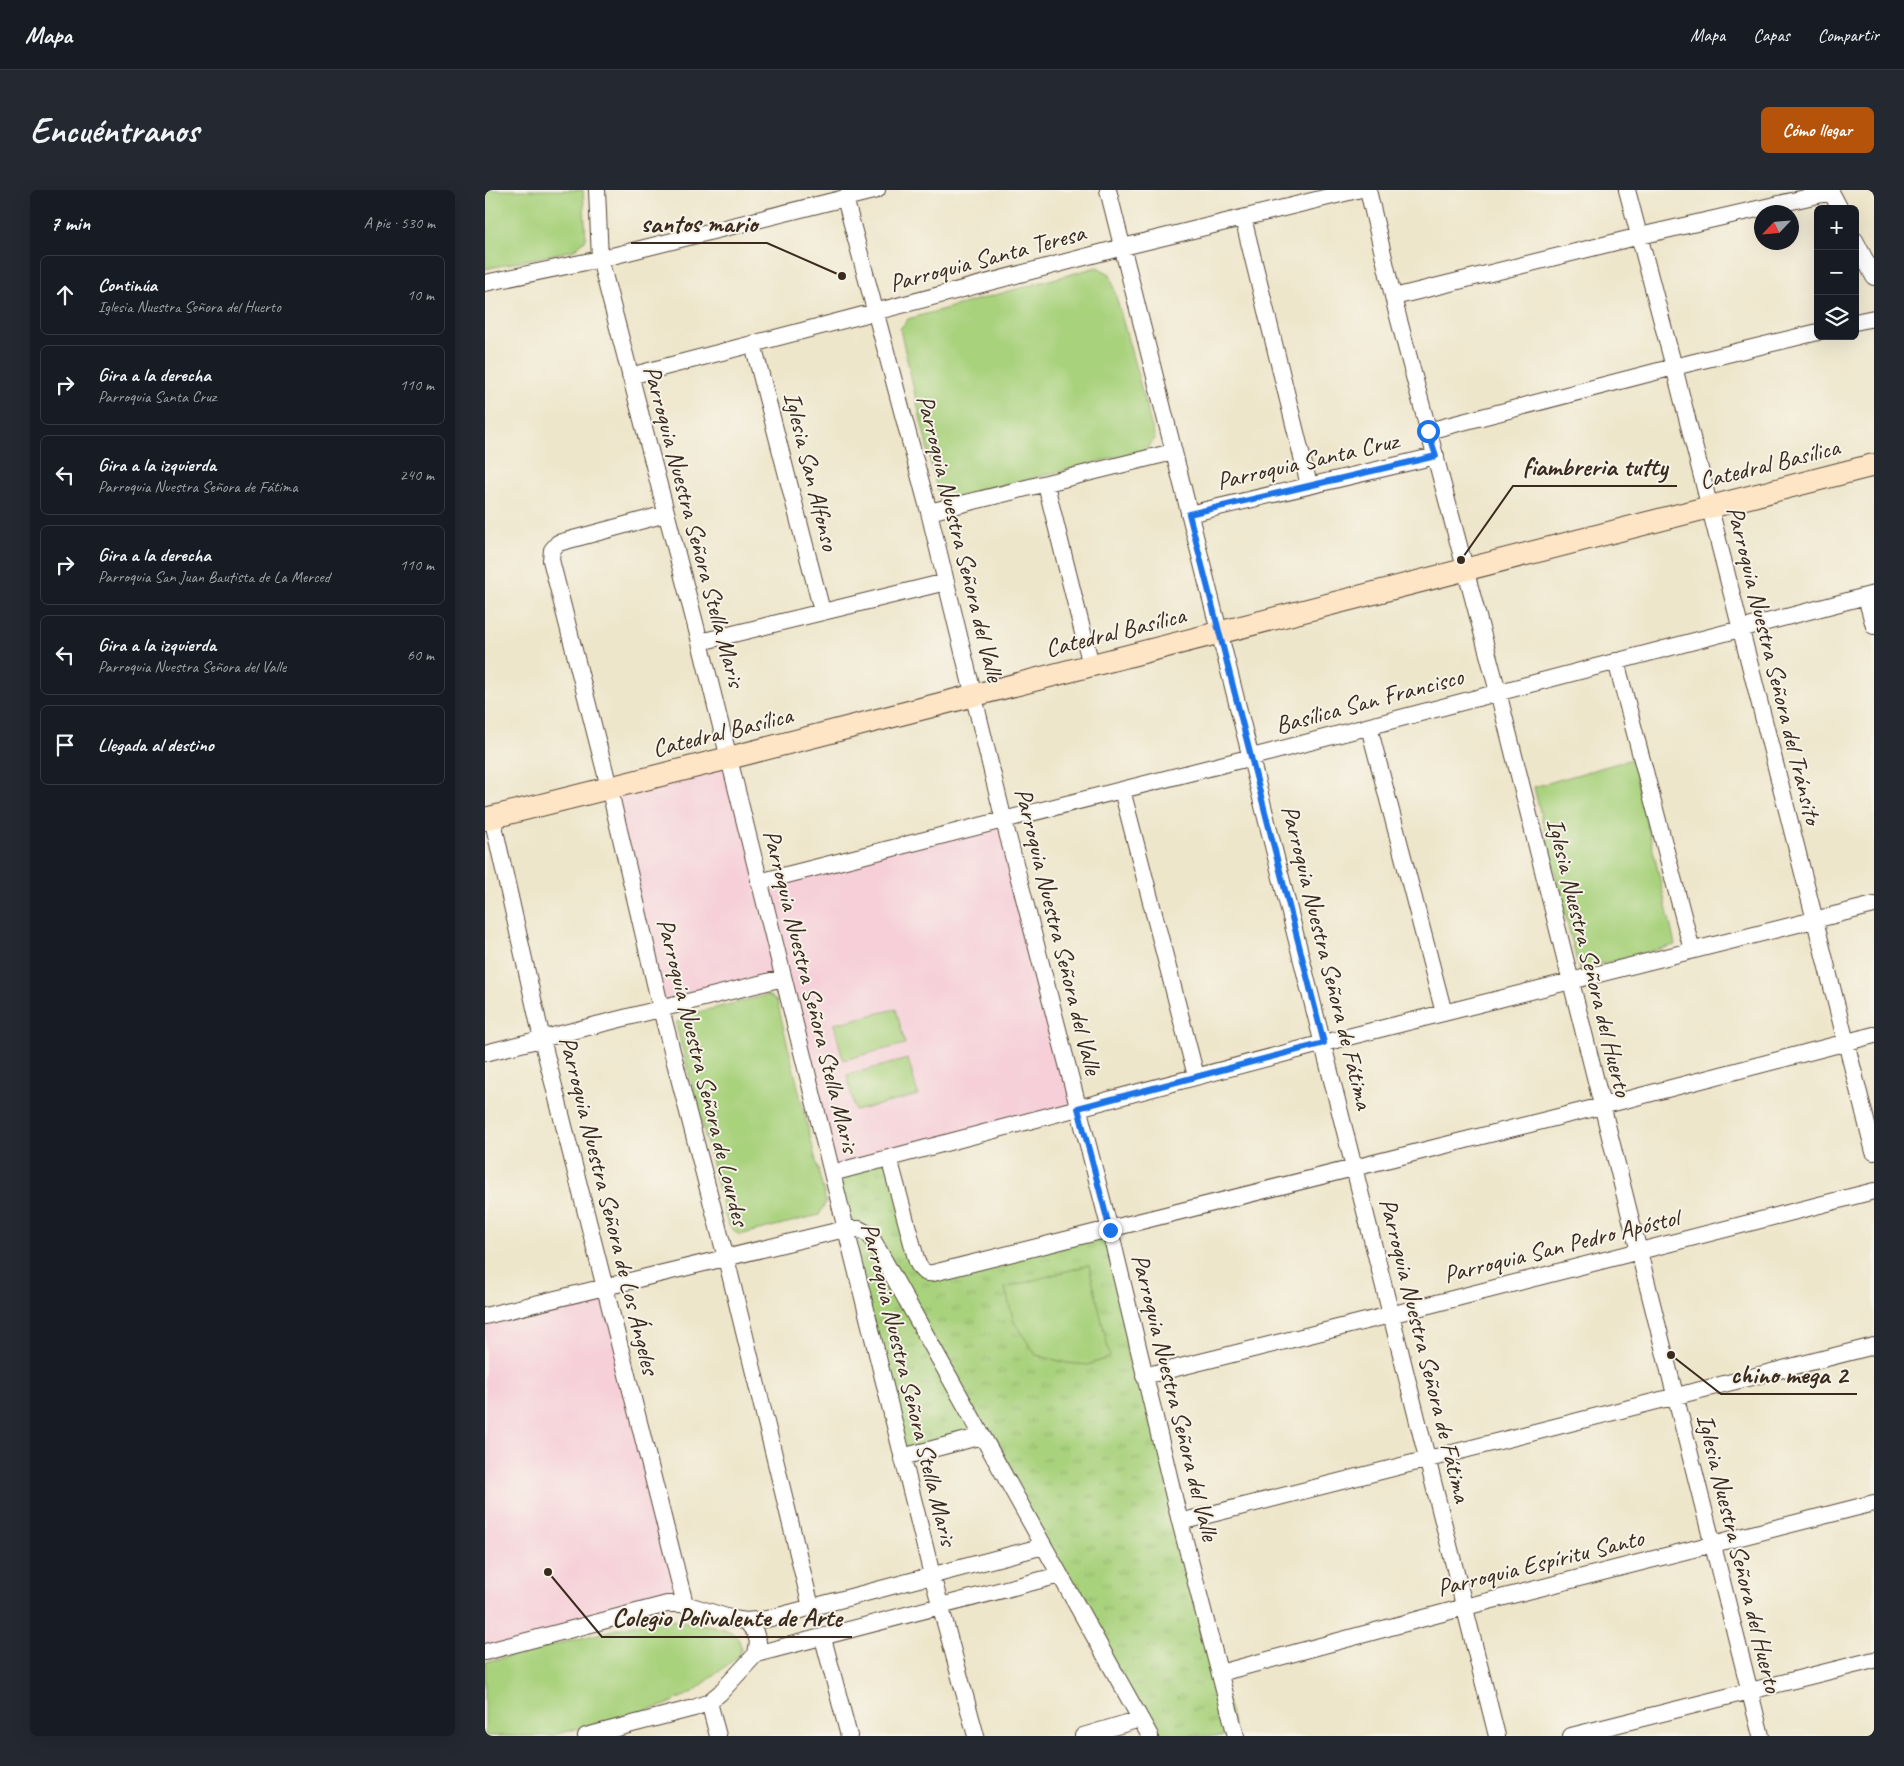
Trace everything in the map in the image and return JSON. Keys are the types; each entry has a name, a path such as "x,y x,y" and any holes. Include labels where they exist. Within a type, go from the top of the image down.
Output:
{"main road":[{"name":"Catedral Basílica","path":"488,818 1874,465"}],"street":[{"name":"Parroquia Nuestra Señora Stella Maris","path":"597,190 600,259 700,642 902,1457 975,1736"},
{"path":"485,283 600,259 877,190"},
{"name":"Parroquia Nuestra Señora de Fátima","path":"1108,190 1173,452 1221,632 1390,1315 1497,1736"},
{"name":"Parroquia Santa Teresa","path":"630,376 1123,247 1357,190"},
{"name":"Iglesia Nuestra Señora del Huerto","path":"1368,190 1428,431 1467,570 1637,1252 1761,1736"},
{"name":"Parroquia Nuestra Señora del Tránsito","path":"1627,190 1674,367 1874,1152"},
{"path":"1394,297 1830,191 1837,205"},
{"name":"Parroquia Nuestra Señora del Valle","path":"845,198 929,512 975,694 1004,820 1110,1230 1180,1522 1236,1736"},
{"path":"1243,218 1309,485"},
{"path":"1859,248 1874,277"},
{"path":"1859,321 1874,318"},
{"path":"1428,431 1814,333"},
{"name":"Iglesia San Alfonso","path":"753,344 822,611"},
{"path":"929,512 1173,452"},
{"name":"Parroquia Santa Cruz","path":"1189,514 1436,456"},
{"path":"1045,485 1091,665"},
{"name":"Parroquia Nuestra Señora de Lourdes","path":"666,514 558,542 552,550 551,560 609,787 661,1009 726,1258 811,1607"},
{"path":"700,642 946,582"},
{"path":"1870,596 1874,626"},
{"name":"Basílica San Francisco","path":"759,882 1369,727 1741,628 1870,596"},
{"path":"1616,661 1692,950"},
{"path":"1369,727 1444,1014"},
{"path":"1122,790 1196,1076"},
{"name":"Parroquia Nuestra Señora de Los Ángeles","path":"488,818 685,1604"},
{"path":"832,1173 1324,1043 1874,905"},
{"path":"485,1053 783,978"},
{"path":"889,1158 917,1262 921,1270 927,1274 1110,1230 1874,1035"},
{"name":"Parroquia San Pedro Apóstol","path":"1144,1376 1390,1315 1874,1190"},
{"path":"485,1316 845,1229 859,1230 870,1235 1149,1736"},
{"path":"1180,1522 1874,1346"},
{"path":"902,1457 982,1436"},
{"name":"Parroquia Espíritu Santo","path":"1220,1673 1465,1607 1874,1503"},
{"path":"485,1652 667,1604 685,1604 733,1619 746,1621 767,1619 1044,1546"},
{"path":"755,1654 823,1638 1059,1575"},
{"path":"588,1736 694,1708 709,1702 720,1693 755,1654 758,1642 755,1632 746,1621"},
{"path":"823,1638 849,1736"},
{"path":"1571,1736 1589,1734 1874,1660"},
{"path":"709,1702 718,1736"},
{"path":"1083,1736 1140,1720"}],"shaded area":[{"path":"728,759 782,977 662,1008 610,787"},
{"path":"1003,821 1077,1107 833,1172 761,883"},
{"path":"605,1287 685,1603 485,1652 485,1318"}],"green space":[{"path":"485,190 583,190 586,239 574,250 485,269"},
{"path":"1097,267 1110,274 1155,439 1145,450 950,499 937,490 900,329 908,319"},
{"path":"1632,759 1675,945 1579,970 1534,787"},
{"path":"768,995 777,1001 826,1202 819,1215 739,1235 728,1225 676,1024 682,1016"},
{"path":"896,1009 905,1044 843,1060 834,1024"},
{"path":"908,1059 918,1095 855,1111 847,1075"},
{"path":"888,1159 921,1271 1109,1231 1236,1736 1150,1736 982,1436 902,1457 832,1173"},
{"path":"1089,1265 1110,1357 1088,1365 1067,1363 1036,1355 1014,1322 1005,1288"},
{"path":"658,1619 685,1621 731,1632 740,1642 740,1655 693,1692 666,1705 550,1736 485,1736 485,1662"}],"place":[{"name":"santos mario","path":"842,276"},
{"name":"fiambreria tutty","path":"1461,560"},
{"name":"chino mega 2","path":"1671,1355"},
{"name":"Colegio Polivalente de Arte","path":"548,1572"}],"route":[{"path":"1110,1230 1078,1108 1324,1043 1221,632 1189,514 1436,456 1428,431"}]}
